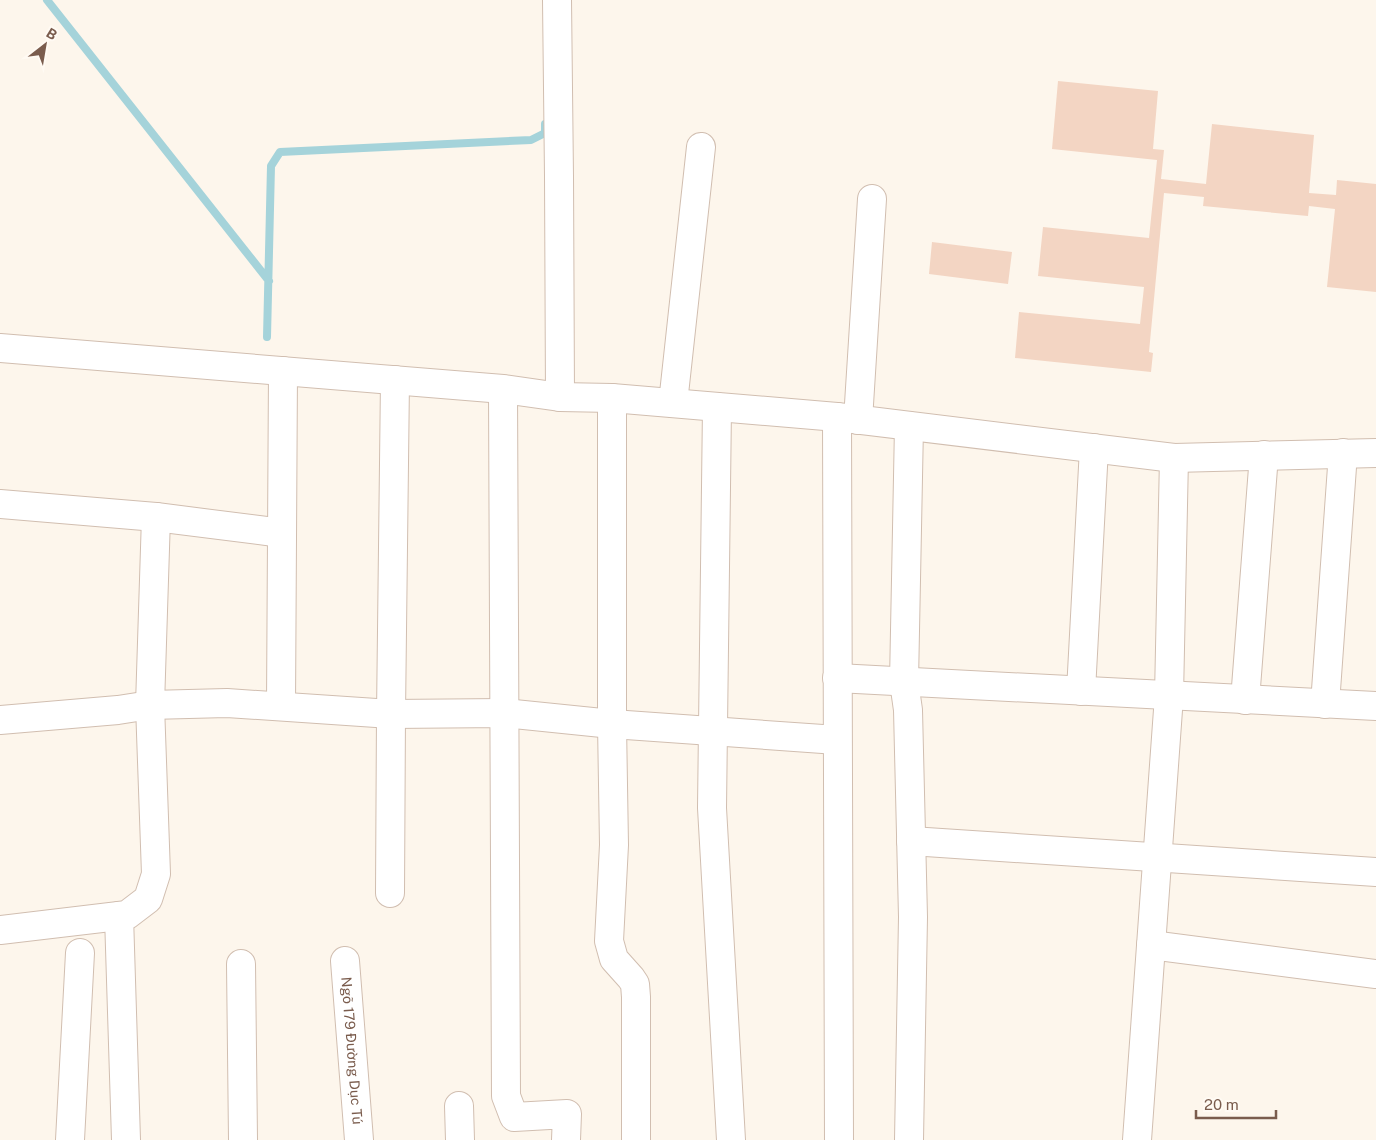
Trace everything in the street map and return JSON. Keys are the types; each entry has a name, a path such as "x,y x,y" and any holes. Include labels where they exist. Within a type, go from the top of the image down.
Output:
{"street":[{"path":"557,0 560,397"},
{"path":"673,403 701,147"},
{"path":"838,1140 837,678 847,418 872,199"},
{"path":"0,348 503,389 560,397 612,398 847,418 1174,458 1376,453"},
{"path":"281,706 283,371"},
{"path":"390,893 390,714 395,380"},
{"path":"503,389 506,1096 514,1117 567,1114 566,1140"},
{"path":"612,398 614,845 610,941 614,959 635,984 636,1140"},
{"path":"717,407 712,808 731,1140"},
{"path":"909,426 904,682 908,710 913,918 909,1140"},
{"path":"1081,692 1094,448"},
{"path":"1325,704 1342,453"},
{"path":"1245,700 1264,455"},
{"path":"1137,1140 1169,696 1174,458"},
{"path":"0,504 156,517 282,533"},
{"path":"0,930 127,915 148,899 156,874 150,705 156,517"},
{"path":"837,678 1376,706"},
{"path":"0,720 118,710 150,705 227,703 390,714 504,713 612,724 837,740"},
{"path":"911,840 1376,872"},
{"path":"119,916 126,1140"},
{"path":"1151,945 1376,974"},
{"path":"70,1140 80,953"},
{"name":"Ngõ 179 Đường Dục Tú","path":"345,961 359,1140"},
{"path":"241,964 243,1140"},
{"path":"459,1106 460,1140"}],"building":[{"path":"1058,81 1158,91 1153,149 1164,150 1161,179 1206,184 1212,124 1314,135 1309,193 1336,195 1337,180 1376,184 1376,292 1327,287 1335,209 1309,206 1308,216 1203,206 1204,197 1164,193 1149,352 1153,353 1151,372 1015,358 1019,312 1140,324 1144,287 1038,276 1043,227 1149,238 1157,160 1052,149"},
{"path":"932,242 1012,252 1008,284 929,274"}],"waterway":[{"path":"47,0 269,281"},
{"path":"267,337 271,166 280,152 531,140 545,133 545,124"}]}
